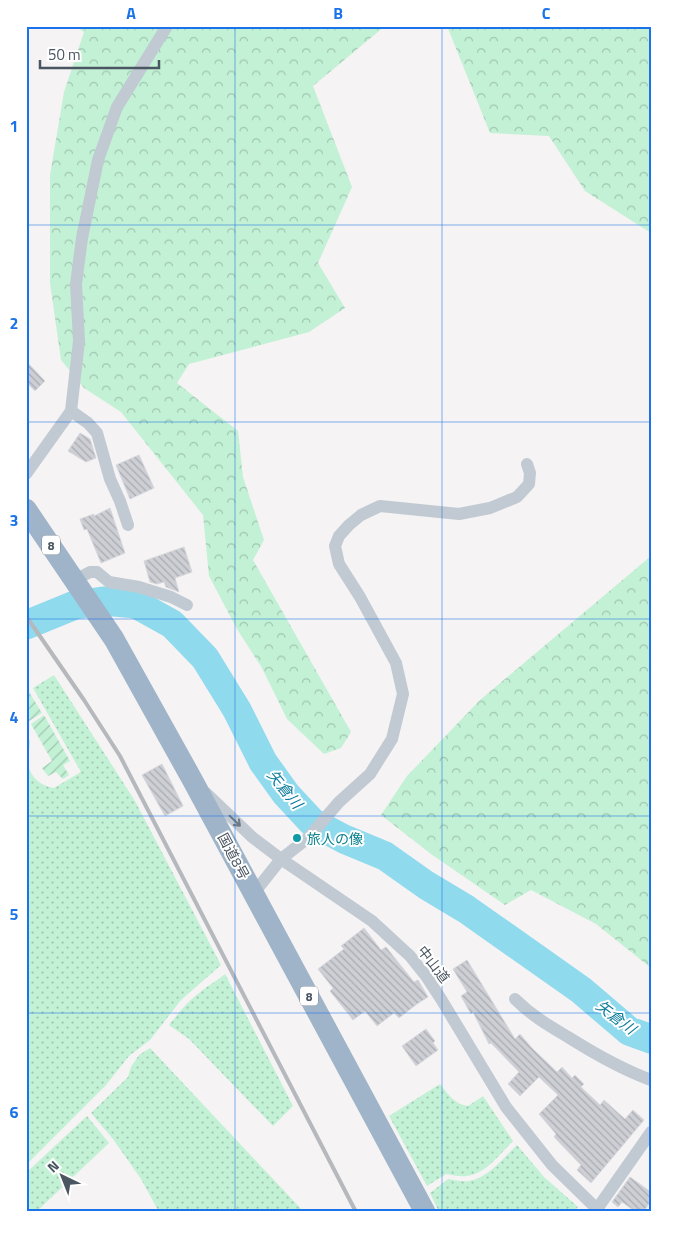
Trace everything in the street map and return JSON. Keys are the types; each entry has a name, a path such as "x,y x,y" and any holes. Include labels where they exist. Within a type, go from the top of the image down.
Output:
{"highway":[{"name":"国道8号","path":"26,509 114,639 226,840 425,1212"}],"street":[{"path":"26,474 72,411 79,341 76,284 82,238 98,160 117,107 166,26"},
{"path":"72,411 88,423 97,433 110,480 128,525"},
{"path":"254,893 281,859 308,838 340,802 370,774 392,739 403,694 396,663 360,597 339,564 335,546 340,536 361,515 380,506 459,514 490,508 517,497 529,484 530,473 528,464"},
{"path":"77,583 90,572 97,572 109,582 139,587 171,597 187,605"},
{"name":"中山道","path":"193,781 252,837 372,921 410,956 441,998 506,1107 552,1165 599,1210"},
{"path":"226,840 252,837"},
{"path":"516,999 530,1014 590,1051 651,1080"},
{"path":"599,1210 651,1132"}],"green space":[{"path":"75,26 385,26 313,86 352,187 318,263 345,308 309,332 189,364 177,383 238,431 243,477 264,540 253,560 351,732 341,748 324,754 287,719 262,668 237,629 209,576 203,515 121,412 84,388 61,360 50,283 50,175 64,92 84,32"},
{"path":"447,26 651,26 651,233 585,191 549,136 490,133"},
{"path":"651,556 651,968 596,924 531,890 505,905 431,854 381,815 407,776 480,700"},
{"path":"54,675 135,801 221,965 181,1000 150,1040 129,1056 106,1085 26,1165 26,737 30,741 29,767 33,776 40,783 54,788 81,772 33,688"},
{"path":"26,687 42,713 26,723"},
{"path":"44,715 70,761 63,765 69,775 63,779 56,772 48,776 42,768 52,761 31,724"},
{"path":"225,974 293,1106 273,1126 189,1039 169,1025 191,1000"},
{"path":"150,1048 304,1212 159,1212 141,1179 113,1139 91,1113 128,1077 131,1067 139,1055"},
{"path":"440,1084 452,1098 463,1105 468,1106 483,1096 513,1141 492,1163 480,1172 464,1176 446,1174 427,1186 389,1116"},
{"path":"87,1116 109,1143 36,1212 26,1212 26,1173"},
{"path":"517,1145 544,1177 578,1207 574,1212 439,1212 430,1193 448,1179 469,1181 483,1176"}],"building":[{"path":"26,361 45,381 35,391 26,382"},
{"path":"80,433 90,439 96,458 86,462 68,451"},
{"path":"139,455 154,488 130,499 116,465"},
{"path":"110,508 125,553 101,563 87,529 84,530 80,519 94,514 94,516"},
{"path":"184,547 192,572 175,578 179,592 166,587 164,582 157,584 150,582 144,561"},
{"path":"162,764 183,806 165,816 142,775"},
{"path":"364,928 381,950 386,947 414,982 418,980 428,997 399,1018 394,1013 377,1026 365,1011 353,1020 330,991 333,988 318,969 344,949 341,946"},
{"path":"467,960 515,1039 520,1034 557,1072 562,1067 572,1078 575,1075 584,1084 581,1087 600,1105 604,1100 625,1119 633,1110 644,1120 591,1183 577,1170 581,1165 554,1137 556,1134 539,1114 558,1095 539,1077 520,1096 508,1084 519,1072 491,1043 489,1044 473,1012 471,1014 461,996 467,992 453,969"},
{"path":"426,1029 435,1041 433,1043 438,1050 416,1066 402,1046"},
{"path":"630,1177 651,1192 651,1201 643,1212 636,1212 622,1202 618,1207 612,1202"}],"waterway":[{"name":"矢倉川","path":"26,625 75,605 103,601 136,604 172,624 205,658 237,710 263,762 286,794 312,822 344,839 385,856 426,885 466,909 581,990 629,1031 651,1039"}],"railway":[{"path":"26,616 120,756 356,1212"}],"place":[{"name":"旅人の像","path":"297,838"}]}
